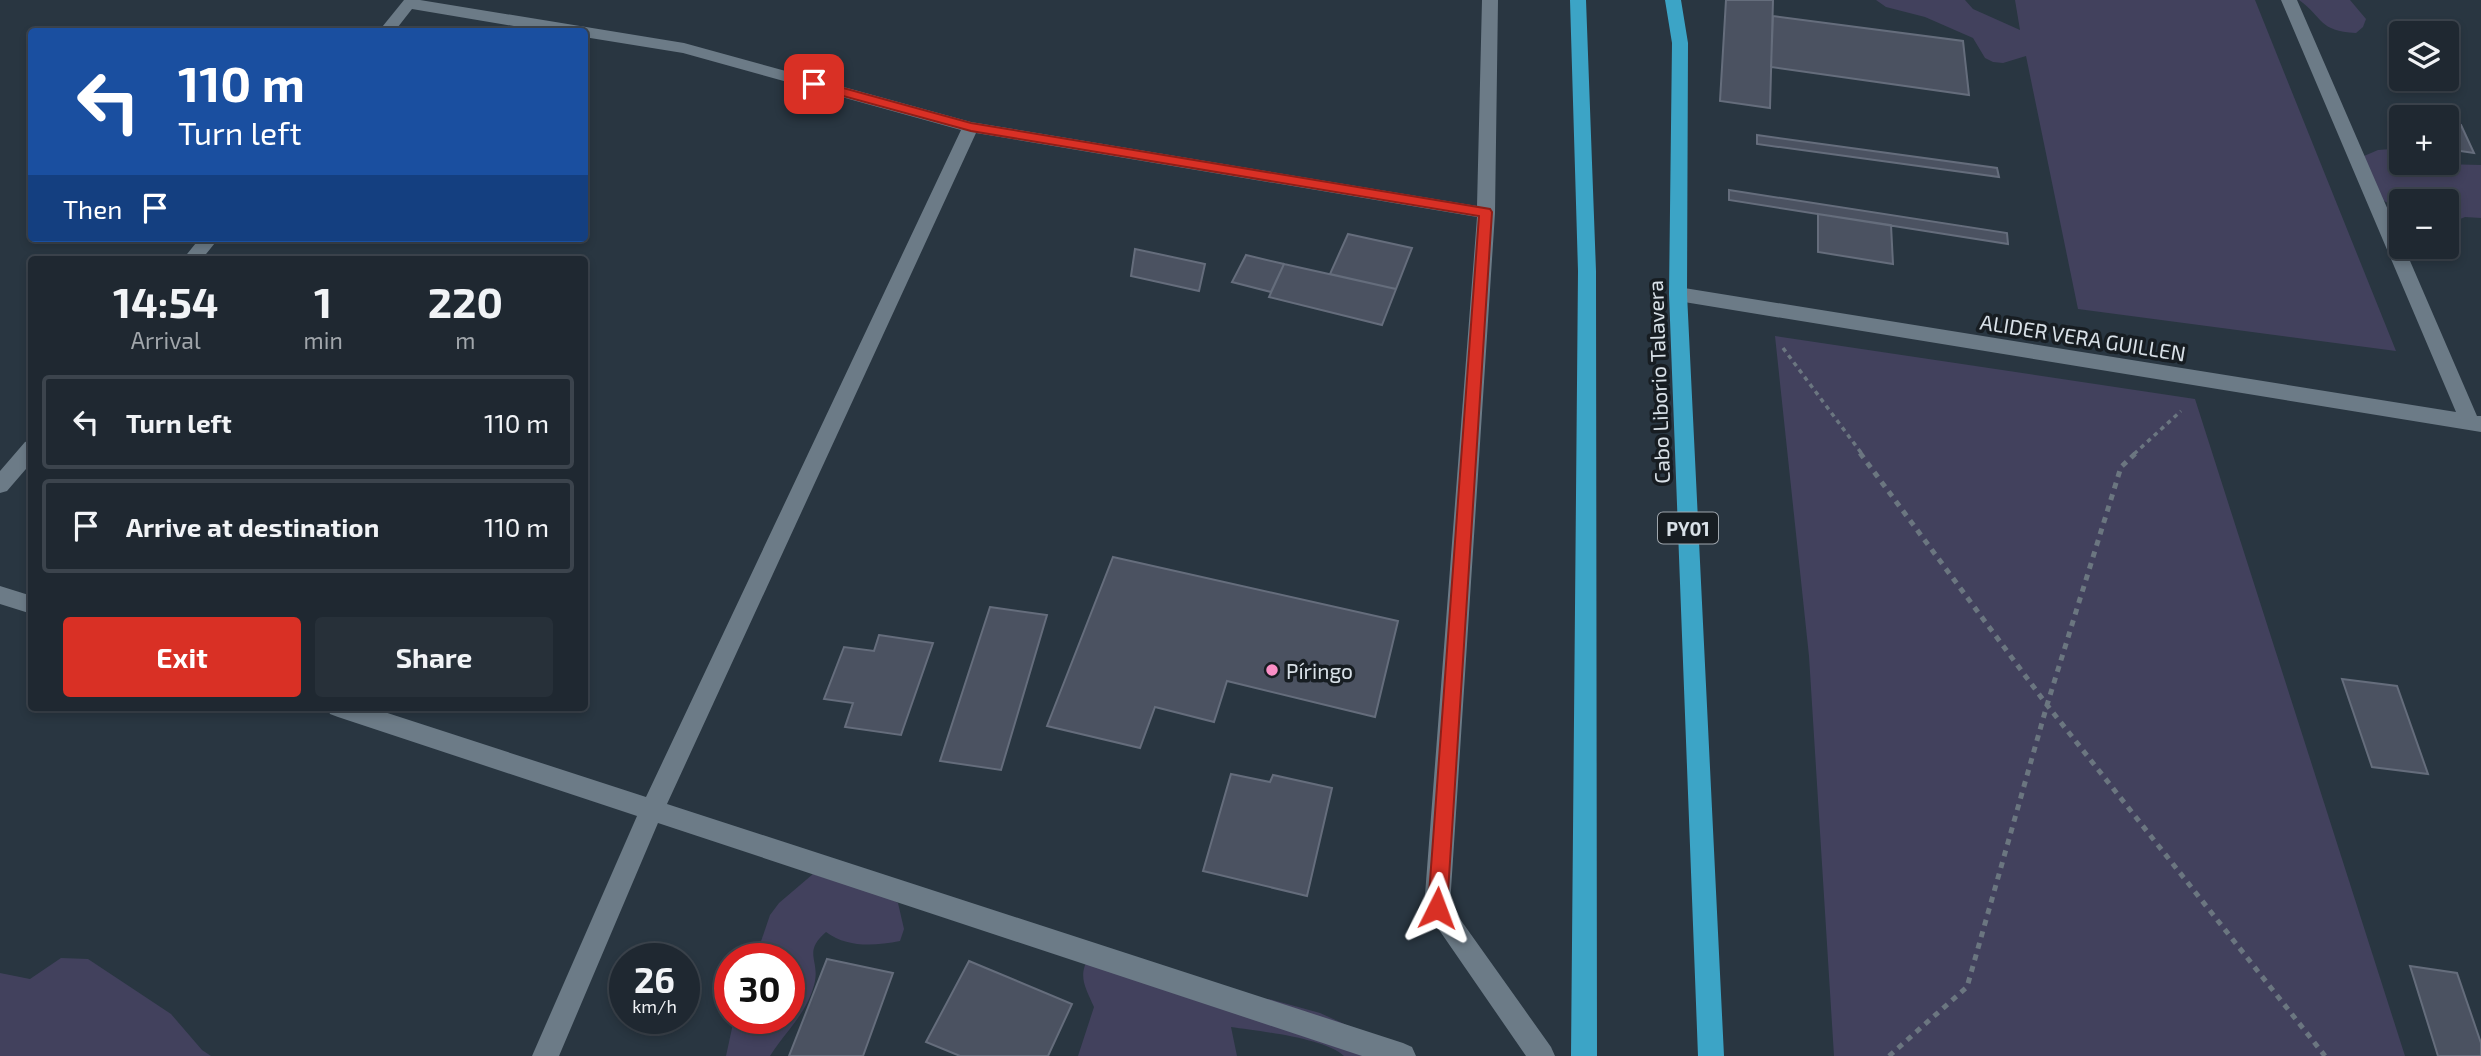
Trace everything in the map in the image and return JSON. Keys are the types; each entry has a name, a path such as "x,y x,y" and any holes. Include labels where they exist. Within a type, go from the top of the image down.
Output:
{"highway":[{"path":"1577,0 1587,271 1584,1056"},
{"name":"Cabo Liborio Talavera","path":"1673,0 1680,43 1678,294 1711,1056"}],"street":[{"path":"1490,0 1486,212 1437,908 1542,1056"},
{"path":"2289,0 2475,423"},
{"path":"388,28 411,2 560,28"},
{"path":"588,33 684,48 971,127 1486,212"},
{"path":"545,1056 651,811 971,127"},
{"path":"195,256 207,242"},
{"name":"ALIDER VERA GUILLEN","path":"1678,294 2475,423"},
{"path":"0,485 28,453"},
{"path":"0,595 28,604"},
{"path":"350,711 1403,1056"}],"path":[{"path":"1783,347 2047,705 2325,1056"},
{"path":"1889,1056 1967,987 2047,705 2121,467 2185,407"}],"shaded area":[{"path":"1876,0 1965,0 1973,9 2020,30 2015,0 2255,0 2396,351 2078,309 2026,56 2003,63 1993,62 1985,58 1973,38 1925,17 1886,7"},
{"path":"2299,0 2350,0 2366,19 2363,27 2356,33 2335,30"},
{"path":"2389,149 2389,175 2459,175 2459,164 2481,165 2481,218 2459,220 2459,189 2389,189 2389,204 2380,198 2364,156"},
{"path":"1775,336 2195,399 2405,1056 1834,1056 1809,656"},
{"path":"813,874 887,897 898,903 904,929 900,941 881,944 852,943 826,932 813,950 815,981 805,1007 805,943 760,943 770,915 779,903"},
{"path":"1090,956 1256,1000 1269,999 1320,1013 1371,1036 1381,1056 1344,1056 1322,1044 1307,1040 1231,1027 1237,1056 1078,1056 1094,1007 1083,975"},
{"path":"61,958 88,959 171,1014 202,1050 211,1056 0,1056 0,973 30,979"},
{"path":"731,1034 786,1034 770,1056 726,1056"}],"building":[{"path":"1726,0 1773,0 1770,108 1720,101"},
{"path":"1773,16 1963,41 1969,95 1771,67"},
{"path":"2459,125 2461,125 2474,153 2459,151"},
{"path":"1757,135 1997,168 1999,177 1757,144"},
{"path":"1729,190 2007,233 2008,244 1729,200"},
{"path":"1818,214 1891,225 1893,264 1818,252"},
{"path":"1348,234 1412,248 1396,289 1330,274"},
{"path":"1135,249 1205,264 1199,291 1131,276"},
{"path":"1246,255 1284,264 1271,292 1232,282"},
{"path":"1284,264 1396,289 1382,325 1269,297"},
{"path":"1113,557 1398,621 1375,717 1227,681 1214,722 1155,707 1140,748 1047,726"},
{"path":"990,607 1047,615 1001,770 940,761"},
{"path":"879,635 933,643 901,735 845,727 853,703 824,699 844,647 874,651"},
{"path":"2342,679 2397,686 2428,774 2372,767"},
{"path":"1231,774 1270,782 1273,775 1332,788 1307,896 1203,871"},
{"path":"827,959 893,973 863,1056 789,1056 798,1034 805,1034 805,1015"},
{"path":"969,961 1072,1004 1048,1056 960,1056 926,1042"},
{"path":"2410,966 2457,973 2481,1043 2481,1056 2438,1056"}],"place":[{"name":"Píringo","path":"1272,670"}],"route":[{"path":"814,84 971,127 1486,212 1437,908"}]}
